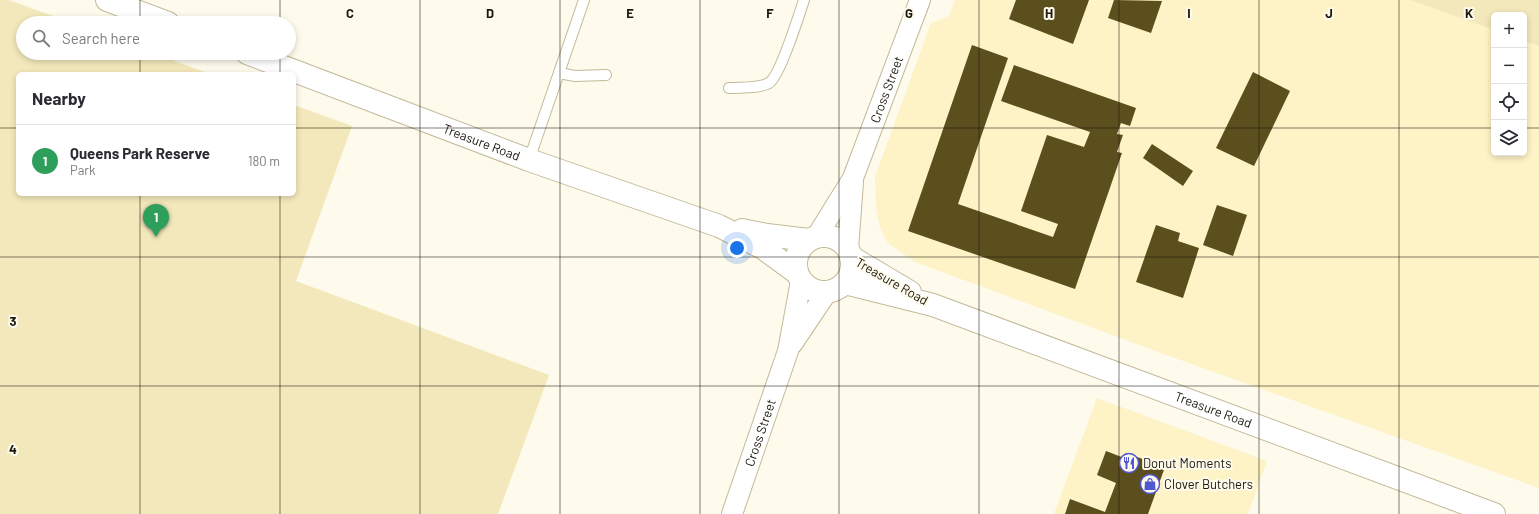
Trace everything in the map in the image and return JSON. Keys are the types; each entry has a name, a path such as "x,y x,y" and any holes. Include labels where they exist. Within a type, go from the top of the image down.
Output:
{"street":[{"path":"107,0 149,16"},
{"name":"Cross Street","path":"813,238 853,178 920,0"},
{"name":"Treasure Road","path":"265,60 529,160 719,226 763,248 799,277"},
{"name":"Cross Street","path":"849,253 853,178"},
{"name":"Treasure Road","path":"719,226 767,235 813,238"},
{"path":"829,236 834,238 840,241 849,253 850,270 836,287 813,290 799,277 796,260 800,248 813,238 829,236"},
{"name":"Treasure Road","path":"849,253 933,305"},
{"name":"Cross Street","path":"732,514 788,351 799,277"},
{"name":"Cross Street","path":"788,351 836,287"},
{"name":"Treasure Road","path":"836,287 933,305 1494,514"}],"lane":[{"path":"529,160 584,0"},
{"path":"729,88 759,87 770,82 778,72 804,0"},
{"path":"559,73 576,76 606,75"}],"shaded area":[{"path":"0,0 9,0 53,16 16,16 16,60 172,60 205,72 16,72 16,196 296,196 296,106 352,126 296,281 549,375 498,514 0,514"},
{"path":"955,0 1410,0 1491,29 1491,156 1527,156 1527,42 1539,46 1539,488 1161,353 915,262 888,243 880,228 876,208 875,177 931,23 949,16"},
{"path":"1410,0 1539,0 1539,46 1527,42 1527,12 1491,12 1491,29"},
{"path":"1097,398 1267,461 1248,514 1054,514"}],"building":[{"path":"1016,0 1089,0 1073,44 1009,19"},
{"path":"1114,0 1162,1 1151,33 1108,18"},
{"path":"972,45 1008,58 958,204 1053,237 1058,224 1021,211 1047,135 1084,147 1090,132 1001,101 1014,65 1136,108 1130,126 1121,123 1117,134 1123,135 1117,152 1122,153 1075,289 908,231"},
{"path":"1253,72 1290,91 1254,166 1216,148"},
{"path":"1152,144 1193,171 1183,186 1143,158"},
{"path":"1217,205 1247,215 1233,256 1203,245"},
{"path":"1156,225 1180,233 1178,241 1199,248 1183,298 1136,282"},
{"path":"1106,451 1124,458 1126,453 1165,467 1148,514 1065,514 1070,499 1105,512 1116,483 1097,475"}],"place":[{"name":"Queens Park Reserve","path":"156,237"},
{"name":"Donut Moments","path":"1129,463"},
{"name":"Clover Butchers","path":"1150,484"}]}
